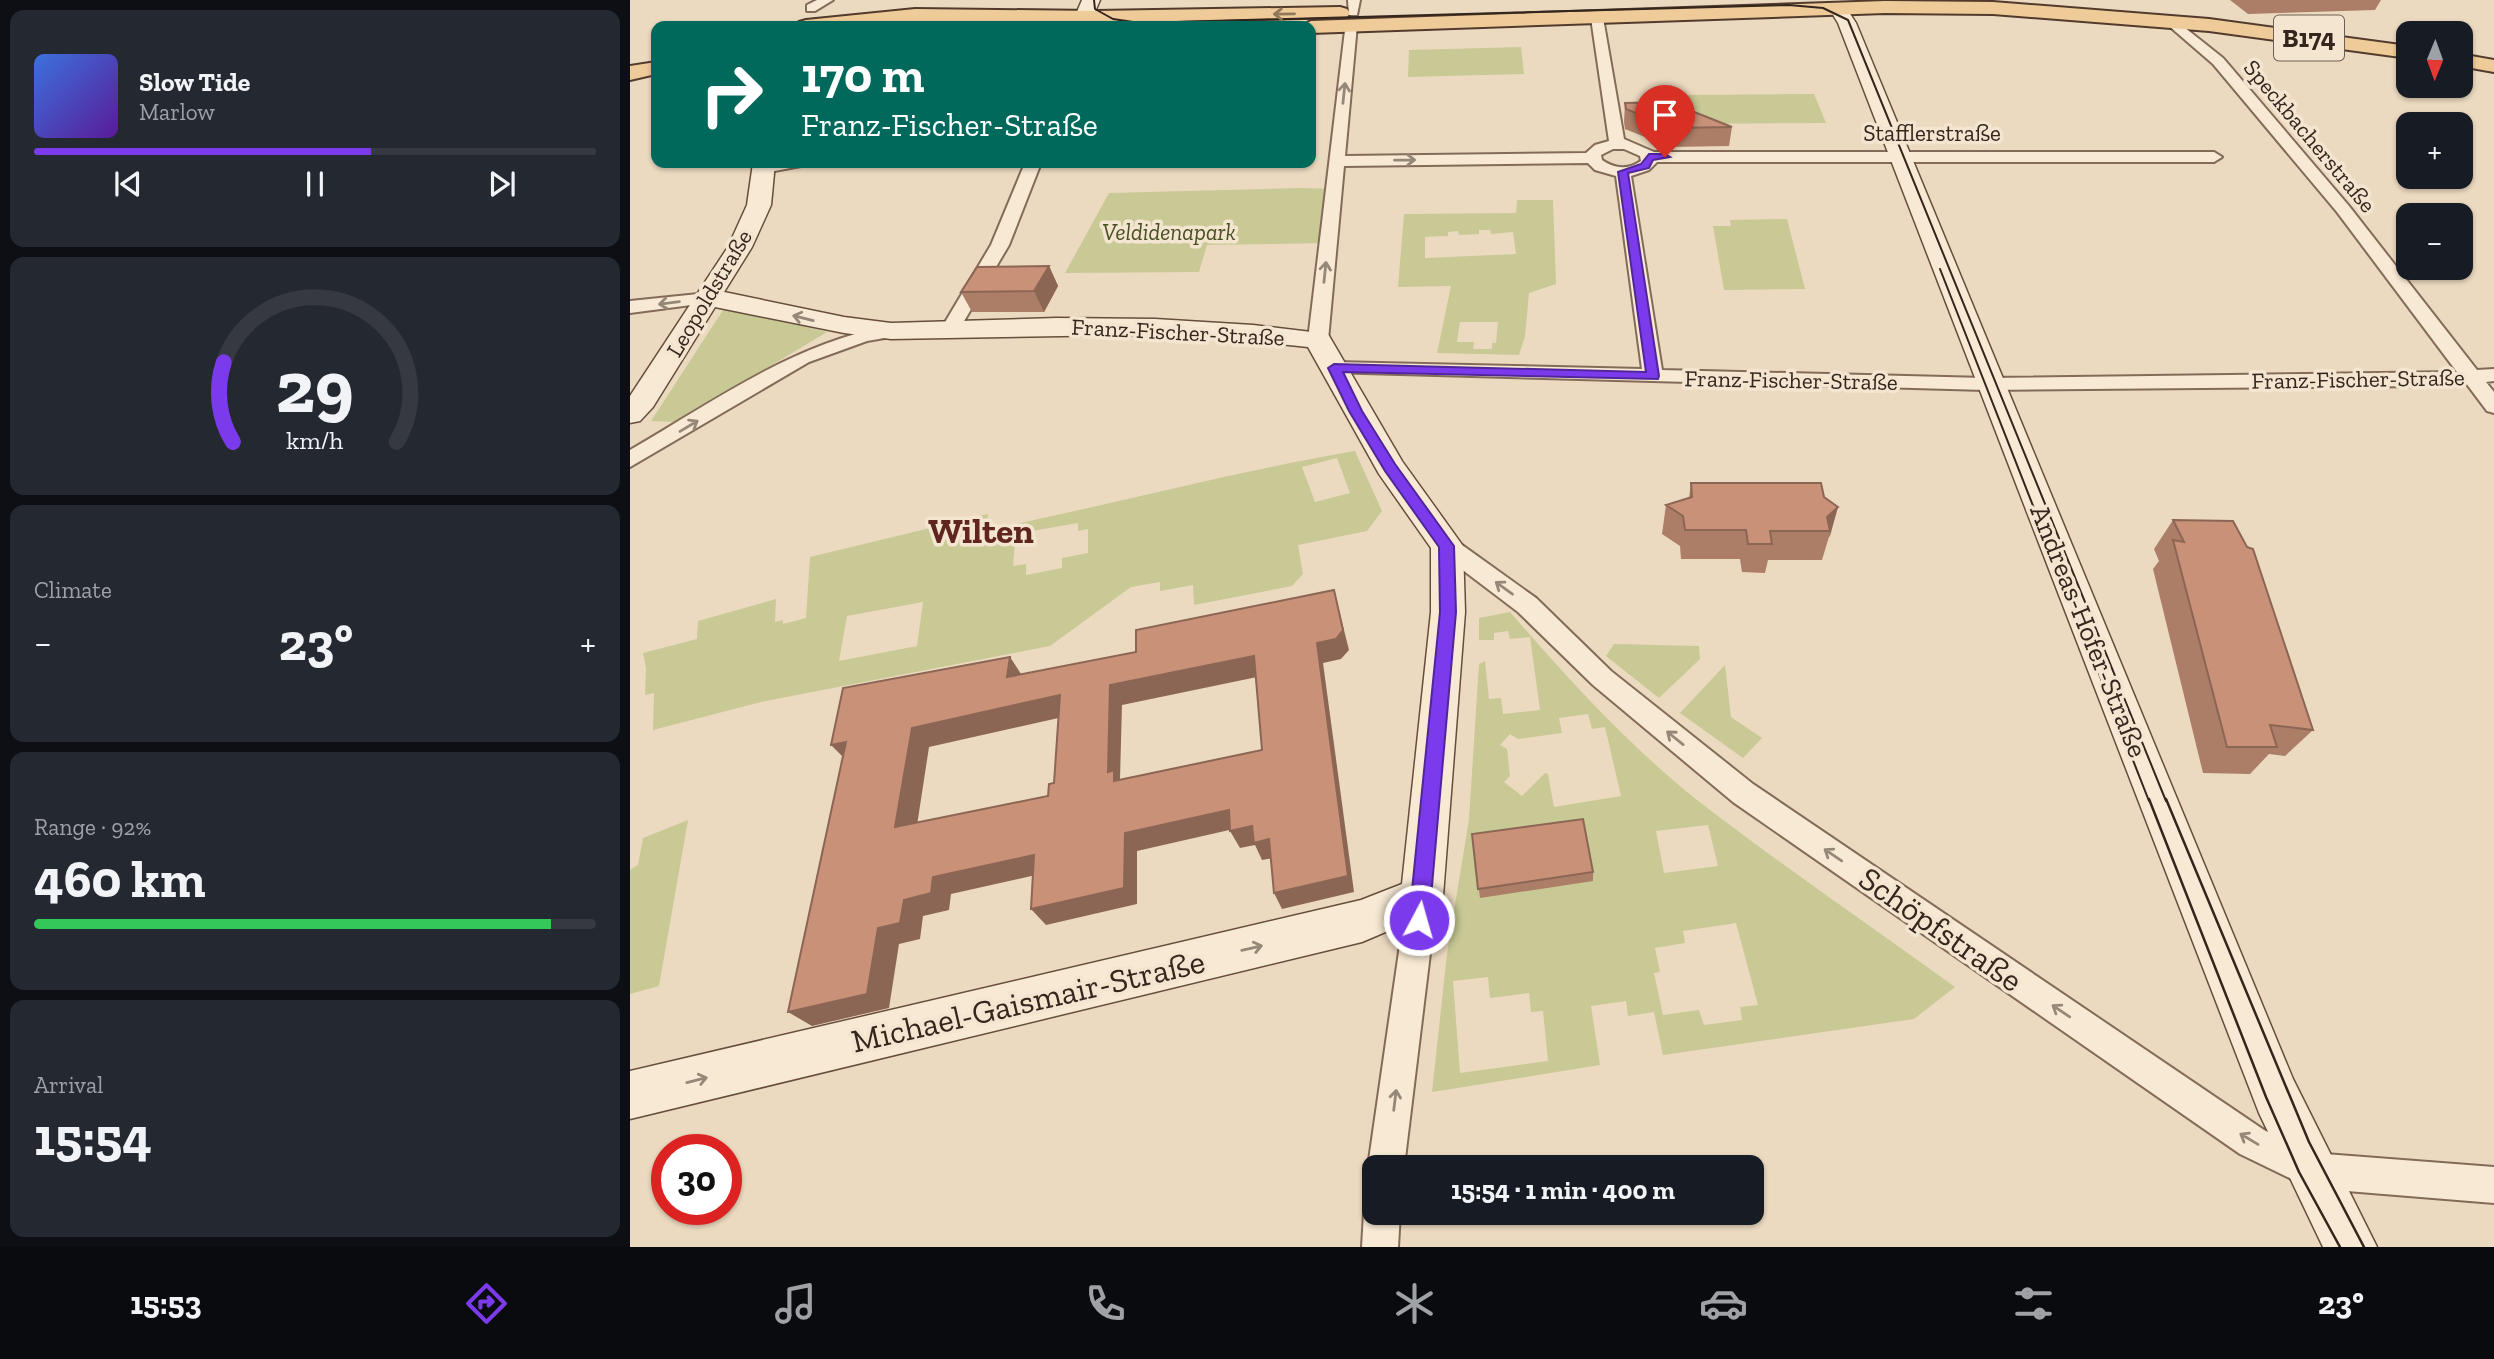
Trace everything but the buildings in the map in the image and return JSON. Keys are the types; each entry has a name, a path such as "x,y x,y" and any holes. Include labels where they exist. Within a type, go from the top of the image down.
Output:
{"main road":[{"name":"B174","path":"801,12 1005,21 1086,9 1129,17 1786,0"},
{"name":"B174","path":"1316,25 1353,13 1597,18 1834,5 1914,7 2035,3 2152,13 2209,25 2396,50"},
{"name":"B174","path":"2035,3 2174,23 2209,25"},
{"path":"630,59 651,55"},
{"path":"2473,62 2494,66"},
{"path":"630,73 651,69"}],"street":[{"name":"Andreas-Hofer-Straße","path":"1834,5 1847,23 2264,1067 2310,1170 2351,1247"},
{"path":"1318,340 1353,13"},
{"path":"1597,18 1617,144"},
{"name":"Speckbacherstraße","path":"2174,23 2218,61 2343,208 2494,406"},
{"name":"Speckbacherstraße","path":"2209,25 2210,47 2218,61"},
{"path":"1617,144 1642,149 1649,157 1645,166 1623,172 1599,166 1593,158 1597,150 1617,144"},
{"name":"Stafflerstraße","path":"1649,157 2214,157"},
{"path":"1337,161 1593,158"},
{"name":"Leopoldstraße","path":"630,414 643,400 740,247 752,222 763,186 764,168"},
{"path":"950,329 1000,245 1031,168"},
{"path":"1623,172 1653,376"},
{"path":"630,307 708,298"},
{"name":"Franz-Fischer-Straße","path":"708,298 734,301 826,324 895,331"},
{"name":"Franz-Fischer-Straße","path":"630,460 802,358 863,336 895,331 1158,328 1253,331 1318,340 1334,368 1991,384 2427,380 2494,375"},
{"path":"1334,368 1390,467 1447,546 1448,612 1422,896 1388,1155"},
{"name":"Schöpfstraße","path":"1447,546 1527,605 1602,678 1743,793 2252,1142 2310,1170 2494,1185"},
{"name":"Michael-Gaismair-Straße","path":"630,1095 1362,921 1422,896"},
{"path":"1380,1247 1381,1225"}],"green space":[{"path":"1521,47 1524,74 1408,77 1409,50"},
{"path":"1814,94 1826,123 1687,124 1681,95"},
{"name":"Veldidenapark","path":"1334,189 1328,243 1207,245 1199,272 1065,273 1109,193"},
{"path":"1517,200 1553,200 1556,284 1529,293 1525,336 1519,355 1437,353 1451,286 1398,287 1404,214 1516,213","holes":["1479,230 1490,230 1491,234 1513,232 1516,254 1425,258 1425,237 1448,236 1448,232 1458,231 1459,235 1479,234","1460,322 1498,322 1496,343 1492,343 1492,349 1473,349 1474,342 1457,342"]},
{"path":"1787,219 1805,289 1724,290 1713,226 1731,226 1730,220"},
{"path":"725,307 827,332 677,422 651,421"},
{"path":"1355,451 1382,511 1367,531 1298,545 1303,574 1292,586 1194,605 1193,585 1160,591 1160,582 1131,587 1050,646 761,702 653,730 654,693 645,695 646,668 643,653 697,639 698,621 776,599 775,622 783,620 783,624 806,618 810,557 988,514 987,530","holes":["1337,458 1350,493 1315,502 1302,467","1078,523 1078,531 1088,529 1088,553 1062,558 1062,568 1026,575 1026,564 1013,566 1015,541 1025,539 1026,532","923,602 917,646 839,661 847,616"]},
{"path":"1510,612 1599,711 1672,779 1761,848 1955,987 1914,1019 1663,1055 1654,1012 1628,1016 1626,1001 1591,1006 1600,1065 1432,1092 1447,954 1469,819 1479,664 1485,661 1489,699 1501,698 1503,714 1540,710 1530,637 1510,639 1508,631 1494,633 1494,640 1479,640 1479,618","holes":["1588,714 1592,729 1605,727 1621,796 1554,807 1548,774 1545,773 1522,796 1504,782 1510,776 1507,749 1500,745 1510,734 1518,739 1562,733 1559,718","1708,825 1718,866 1664,873 1656,831","1736,923 1758,1005 1740,1007 1742,1020 1704,1025 1699,1010 1663,1015 1654,973 1660,972 1655,948 1685,943 1683,931","1488,977 1490,998 1529,993 1531,1012 1543,1011 1548,1061 1460,1073 1453,981"]},
{"path":"1614,644 1699,646 1700,659 1659,698 1606,656"},
{"path":"1725,665 1731,717 1762,738 1743,758 1680,713"},
{"path":"688,820 659,986 630,994 630,870 638,865 643,838"}],"tram line":[{"path":"1094,0 1095,9 1113,19 1126,21"},
{"path":"1212,21 1789,5 1823,8 1848,20 2166,801"},
{"path":"1940,269 2149,801"},
{"path":"2149,799 2266,1097 2299,1172 2340,1247"},
{"path":"2166,799 2309,1142 2364,1247"}],"district":[{"name":"Wilten","path":"981,531"}],"route":[{"path":"1419,920 1448,612 1447,546 1390,467 1334,368 1653,376 1623,172 1645,166 1649,157 1665,157"}]}
